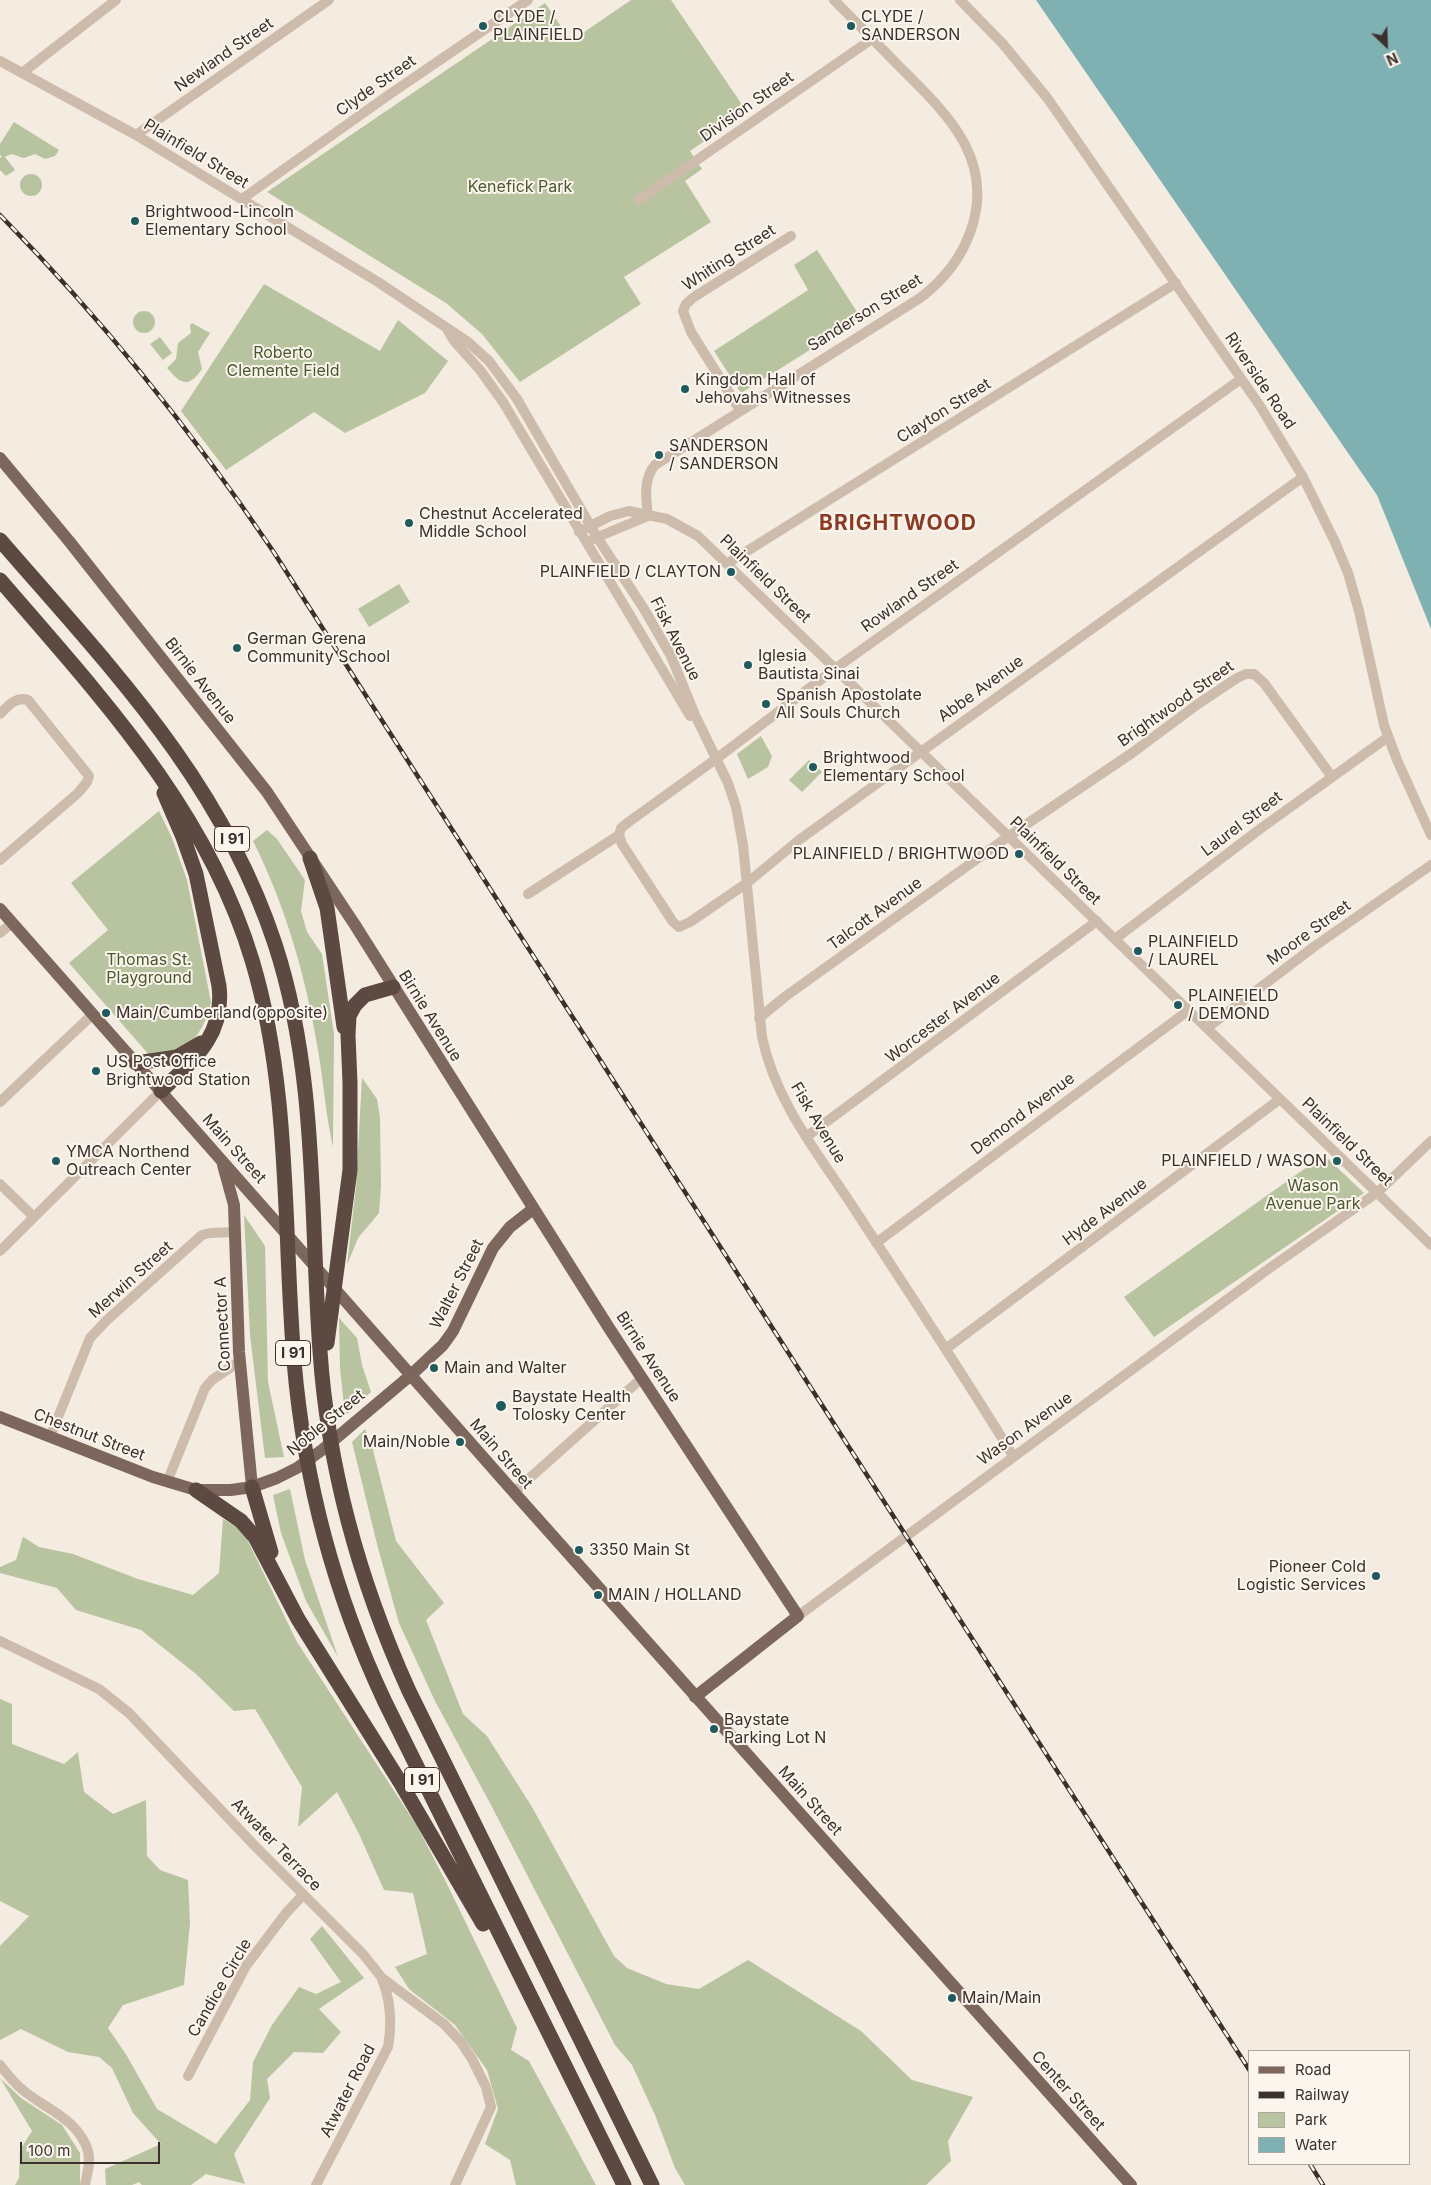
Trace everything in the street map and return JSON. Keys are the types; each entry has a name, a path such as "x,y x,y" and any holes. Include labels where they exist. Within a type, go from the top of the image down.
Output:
{"highway":[{"name":"I 91","path":"0,540 100,655 165,735 204,791 239,853 265,914 276,947 293,1014 307,1106 317,1308 323,1386 337,1478 360,1566 395,1660 652,2185"},
{"name":"I 91","path":"0,580 91,685 143,751 182,807 206,849 228,895 249,950 260,990 274,1056 282,1124 294,1362 301,1428 314,1498 336,1578 370,1671 624,2185"},
{"path":"143,751 183,837 199,887 220,994 219,1016 209,1039 190,1064 161,1092"},
{"path":"310,858 327,908 350,1083"},
{"path":"323,1386 329,1320 350,1170 348,1025 352,1009 366,995 392,987"},
{"path":"136,1063 177,1058 209,1039"},
{"path":"252,1487 282,1584"},
{"path":"196,1490 241,1521 255,1538 282,1584 298,1618 400,1782 557,2051"},
{"path":"582,2043 661,2185"}],"main road":[{"name":"Birnie Avenue","path":"0,458 69,541 248,766 355,926 533,1209 798,1616"},
{"name":"Main Street","path":"0,909 695,1697 981,2018"},
{"name":"Connector A","path":"222,1160 233,1198 240,1361 252,1487"},
{"name":"Walter Street","path":"411,1375 449,1338 496,1243 510,1227 533,1209"},
{"name":"Noble Street","path":"167,1482 196,1490 222,1491 252,1487 277,1478 306,1462 411,1375"},
{"name":"Chestnut Street","path":"0,1417 167,1482"},
{"name":"Wason Avenue","path":"695,1697 798,1616"},
{"name":"Center Street","path":"981,2018 1131,2185"}],"street":[{"path":"22,73 116,0"},
{"name":"Newland Street","path":"136,135 329,0"},
{"name":"Clyde Street","path":"242,199 390,94 528,0"},
{"path":"834,0 872,39"},
{"name":"Riverside Road","path":"960,0 997,37 1037,83 1241,379 1302,477 1335,542 1350,578 1380,710 1388,737 1431,835"},
{"name":"Division Street","path":"639,200 872,39"},
{"name":"Sanderson Street","path":"648,516 647,483 650,472 655,465 931,290 957,261 968,238 975,218 977,192 974,168 963,140 944,111 872,39"},
{"name":"Plainfield Street","path":"0,61 136,135 378,282 468,342 481,353 503,379 521,405 597,537"},
{"name":"Whiting Street","path":"740,410 691,332 683,315 683,308 694,297 791,236"},
{"name":"Clayton Street","path":"728,563 1176,283"},
{"name":"Plainfield Street","path":"448,330 454,341 480,370 509,413 586,543"},
{"name":"Rowland Street","path":"528,894 619,835 621,828 630,821 716,759 836,668 1241,379"},
{"path":"509,413 521,405"},
{"name":"Abbe Avenue","path":"619,835 622,844 673,922 679,926 690,922 747,883 799,840 921,751 1302,477"},
{"name":"Plainfield Street","path":"579,532 590,525 619,513 637,512 667,519 686,528 728,563 1431,1245"},
{"path":"586,543 648,516"},
{"name":"Fisk Avenue","path":"597,537 644,609 670,656 732,796 739,819 747,883 759,1018 764,1047 774,1077 806,1137 922,1315 947,1348 1014,1456"},
{"name":"Fisk Avenue","path":"586,543 716,759"},
{"name":"Brightwood Street","path":"1009,836 1132,753 1206,699 1246,674 1254,674 1264,683 1332,777"},
{"path":"0,714 11,704 22,698 28,700 89,776 87,782 78,793 0,860"},
{"name":"Laurel Street","path":"1115,939 1260,829 1388,737"},
{"name":"Talcott Avenue","path":"759,1018 786,996 1009,836"},
{"name":"Moore Street","path":"1207,1028 1315,946 1431,866"},
{"name":"Worcester Avenue","path":"806,1137 1097,921"},
{"path":"0,934 12,923"},
{"name":"Demond Avenue","path":"876,1243 1189,1010"},
{"path":"0,1102 93,1014"},
{"path":"0,1251 161,1092"},
{"name":"Hyde Avenue","path":"947,1348 1280,1100"},
{"path":"1378,1192 1431,1141"},
{"path":"0,1184 34,1218"},
{"name":"Wason Avenue","path":"798,1616 1267,1270 1378,1192"},
{"name":"Merwin Street","path":"50,1437 90,1338 202,1235 235,1232"},
{"path":"167,1482 206,1388 212,1380 240,1361"},
{"path":"514,1492 642,1378"},
{"name":"Atwater Terrace","path":"0,1641 99,1689 129,1713 184,1769 252,1844 363,1954 382,1978 444,2024 461,2042 472,2058 486,2087 491,2107 455,2185"},
{"name":"Candice Circle","path":"188,2076 246,1966 286,1913 303,1895"},
{"name":"Atwater Road","path":"316,2185 388,2046 391,2033 388,1994 382,1978"},
{"path":"0,2066 24,2091 70,2124 83,2140 88,2152 88,2170 85,2185"}],"green space":[{"name":"Kenefick Park","path":"631,0 671,0 747,112 690,151 702,169 685,181 711,222 624,277 641,304 520,382 482,334 446,303 267,192 545,3 571,41"},
{"path":"14,122 59,150 55,156 45,159 35,154 24,158 13,154 8,155 5,157 15,170 6,176 0,170 0,158 2,157 0,155 0,144"},
{"path":"31,174 39,177 42,185 39,193 31,196 23,193 20,185 23,177"},
{"path":"817,250 861,318 741,393 714,351 808,290 794,265"},
{"name":"Roberto Clemente Field","path":"264,284 380,351 398,320 448,361 425,393 345,433 314,412 226,470 181,411"},
{"path":"144,311 152,314 155,322 152,330 144,333 136,330 133,322 136,314"},
{"path":"192,323 210,333 198,352 202,369 193,380 184,382 176,378 167,368 176,359 178,343 191,333 190,325"},
{"path":"160,337 172,353 163,360 150,344"},
{"path":"399,584 410,602 369,627 358,609"},
{"path":"761,736 772,756 768,767 748,779 737,754"},
{"path":"809,760 822,772 802,792 789,780"},
{"name":"Thomas St. Playground","path":"159,811 172,838 187,880 211,1002 207,1016 193,1040 175,1051 150,1056 69,963 108,930 71,883"},
{"path":"267,830 277,839 305,880 301,911 307,932 322,954 334,1034 333,1147 314,1028 302,973 286,919 253,841"},
{"path":"362,1078 377,1099 380,1117 381,1186 379,1213 358,1238 347,1265 356,1187"},
{"name":"Wason Avenue Park","path":"1324,1155 1364,1193 1154,1337 1124,1297"},
{"path":"244,1215 265,1246 268,1382 284,1457 265,1458 250,1335"},
{"path":"339,1318 357,1338 362,1365 371,1392 345,1416 340,1368"},
{"path":"365,1429 372,1446 396,1541 444,1603 426,1620 463,1714 487,1736 532,1807 614,1956 627,1968 666,1984 699,1989 748,1960 861,2031 912,2080 973,2097 948,2141 951,2161 926,2185 685,2185 675,2168 655,2115 632,2065 615,2045 435,1701 399,1623 352,1442"},
{"path":"290,1489 305,1560 338,1657 306,1601 281,1533 273,1495"},
{"path":"223,1519 243,1531 297,1642 417,1826 517,2028 511,2050 529,2061 596,2185 516,2185 510,2160 485,2144 498,2109 487,2070 455,2025 409,1989 395,1967 427,1954 413,1893 384,1890 359,1834 337,1792 298,1827 302,1787 255,1709 234,1711 196,1674 141,1630 76,1610 57,1588 0,1573 0,1567 16,1560 23,1537 39,1547 73,1554 138,1579 193,1595 219,1573"},
{"path":"0,1699 12,1704 12,1744 64,1764 78,1752 84,1792 113,1814 146,1800 147,1856 160,1870 188,1880 190,1923 184,1985 123,2005 108,2028 127,2056 157,2109 216,2144 250,2100 253,2062 272,2025 299,1987 316,1994 341,1982 310,1939 322,1926 364,1978 319,2009 341,2032 323,2053 294,2052 267,2079 270,2098 234,2154 245,2184 206,2174 191,2185 142,2185 139,2182 132,2185 106,2185 105,2169 161,2144 133,2113 112,2068 99,2057 68,2052 21,2029 0,2040 0,1946 29,1916 0,1901"},
{"path":"0,2078 21,2098 62,2125 80,2153 80,2185 15,2185 19,2178 20,2150 32,2131"}],"water":[{"path":"1036,0 1431,0 1431,629 1377,495"}],"railway":[{"path":"0,215 74,294 144,377 210,462 273,551 1248,2068"},
{"path":"1311,2165 1323,2185"}],"place":[{"name":"CLYDE / PLAINFIELD","path":"483,26"},
{"name":"CLYDE / SANDERSON","path":"851,26"},
{"name":"Brightwood-Lincoln Elementary School","path":"135,221"},
{"name":"Kingdom Hall of Jehovahs Witnesses","path":"685,389"},
{"name":"SANDERSON / SANDERSON","path":"659,455"},
{"name":"Chestnut Accelerated Middle School","path":"409,523"},
{"name":"PLAINFIELD / CLAYTON","path":"731,572"},
{"name":"German Gerena Community School","path":"237,648"},
{"name":"Iglesia Bautista Sinai","path":"748,665"},
{"name":"Spanish Apostolate All Souls Church","path":"766,704"},
{"name":"Brightwood Elementary School","path":"813,767"},
{"name":"PLAINFIELD / BRIGHTWOOD","path":"1019,854"},
{"name":"PLAINFIELD / LAUREL","path":"1138,951"},
{"name":"PLAINFIELD / DEMOND","path":"1178,1005"},
{"name":"Main/Cumberland(opposite)","path":"106,1013"},
{"name":"US Post Office Brightwood Station","path":"96,1071"},
{"name":"YMCA Northend Outreach Center","path":"56,1161"},
{"name":"PLAINFIELD / WASON","path":"1337,1161"},
{"name":"Main and Walter","path":"434,1368"},
{"name":"Baystate Health Tolosky Center","path":"501,1406"},
{"name":"Main/Noble","path":"460,1442"},
{"name":"3350 Main St","path":"579,1550"},
{"name":"Pioneer Cold Logistic Services","path":"1376,1576"},
{"name":"MAIN / HOLLAND","path":"598,1595"},
{"name":"Baystate Parking Lot N","path":"714,1729"},
{"name":"Main/Main","path":"952,1998"}],"district":[{"name":"BRIGHTWOOD","path":"898,524"}]}
